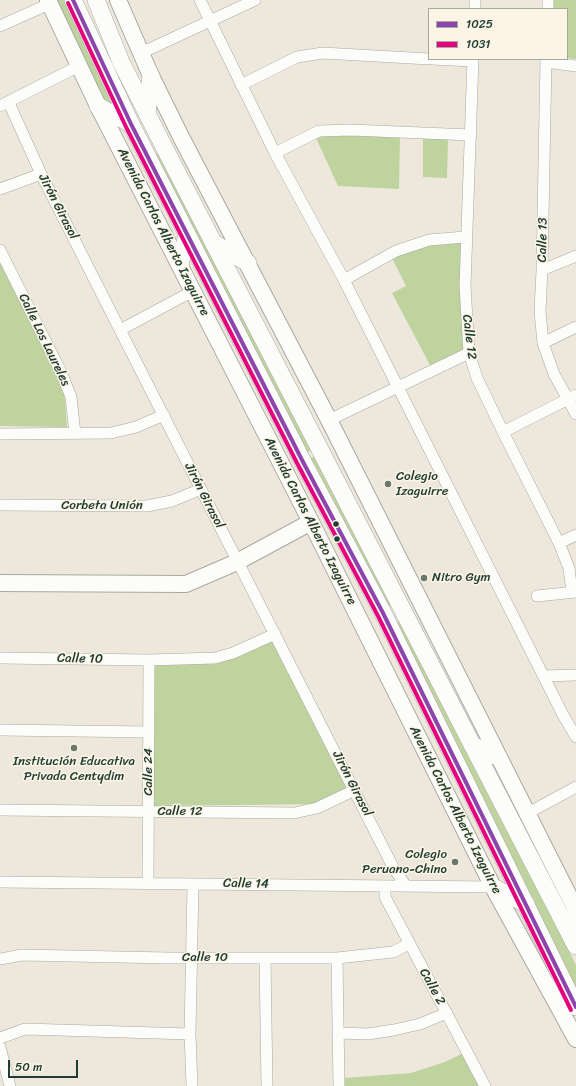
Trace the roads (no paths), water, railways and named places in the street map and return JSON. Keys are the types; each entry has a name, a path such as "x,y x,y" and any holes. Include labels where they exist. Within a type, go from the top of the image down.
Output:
{"main road":[{"name":"Avenida Carlos Alberto Izaguirre","path":"73,0 144,151 302,460 383,613 574,1000"},
{"path":"82,20 96,20 99,6"},
{"path":"99,6 121,62 147,114 575,944"},
{"path":"147,114 151,76"},
{"path":"98,106 131,124"},
{"path":"144,151 155,143 163,145"},
{"path":"180,265 187,234"},
{"path":"214,243 248,263"},
{"path":"383,613 389,615 397,614 400,608 400,603"},
{"path":"472,745 498,757"},
{"path":"493,887 526,904"},
{"path":"575,944 576,911"}],"street":[{"path":"118,0 151,76 181,137 329,420 576,911"},
{"path":"200,0 241,85 344,280 397,388 563,715 576,737"},
{"path":"141,53 210,22 254,0"},
{"path":"0,26 48,2"},
{"name":"Avenida Carlos Alberto Izaguirre","path":"48,2 98,106 311,522 493,887 576,1039"},
{"path":"241,85 297,57 317,54 428,59"},
{"name":"Calle 12","path":"473,60 464,286 469,353 477,378 502,432 559,543 569,568 574,592"},
{"path":"546,61 576,66"},
{"name":"Calle 13","path":"546,61 540,311 543,343 554,374 572,397 576,414"},
{"path":"4,104 80,66"},
{"name":"Jirón Girasol","path":"4,104 164,415 393,867 406,886"},
{"path":"276,153 319,131 351,130 471,135"},
{"path":"0,189 41,174"},
{"path":"344,280 396,251 429,240 466,237"},
{"name":"Calle Los Laureles","path":"0,250 61,372 71,397 75,434"},
{"path":"542,270 576,256"},
{"path":"120,330 193,291"},
{"path":"543,343 576,327"},
{"path":"329,420 469,353"},
{"path":"502,432 572,397"},
{"path":"0,434 111,433 136,427 164,415"},
{"name":"Corbeta Unión","path":"0,505 147,506 172,501 201,489"},
{"path":"0,583 186,584 238,562 311,522"},
{"path":"559,543 576,535"},
{"path":"537,596 574,592"},
{"name":"Calle 10","path":"0,658 149,660 215,658 233,653 275,634"},
{"name":"Calle 24","path":"148,883 149,660"},
{"path":"544,676 576,675"},
{"path":"0,730 149,732"},
{"path":"528,813 576,787"},
{"name":"Calle 12","path":"0,810 294,813 317,808 355,790"},
{"name":"Calle 14","path":"0,882 493,887"},
{"path":"192,1086 190,958 193,884"},
{"name":"Calle 2","path":"385,886 385,897 485,1086"},
{"name":"Calle 10","path":"0,959 22,955 190,958 337,958 393,952 409,944"},
{"path":"265,958 267,1086"},
{"path":"337,958 339,1086"},
{"path":"339,1033 368,1034 394,1030 420,1024 447,1013"},
{"path":"0,1038 26,1029 190,1034"},
{"path":"0,1047 10,1086"}],"place":[{"name":"Colegio Izaguirre","path":"388,484"},
{"name":"Nitro Gym","path":"424,578"},
{"name":"Institución Educativa Privada Centydim","path":"74,748"},
{"name":"Colegio Peruano-Chino","path":"455,862"}]}
